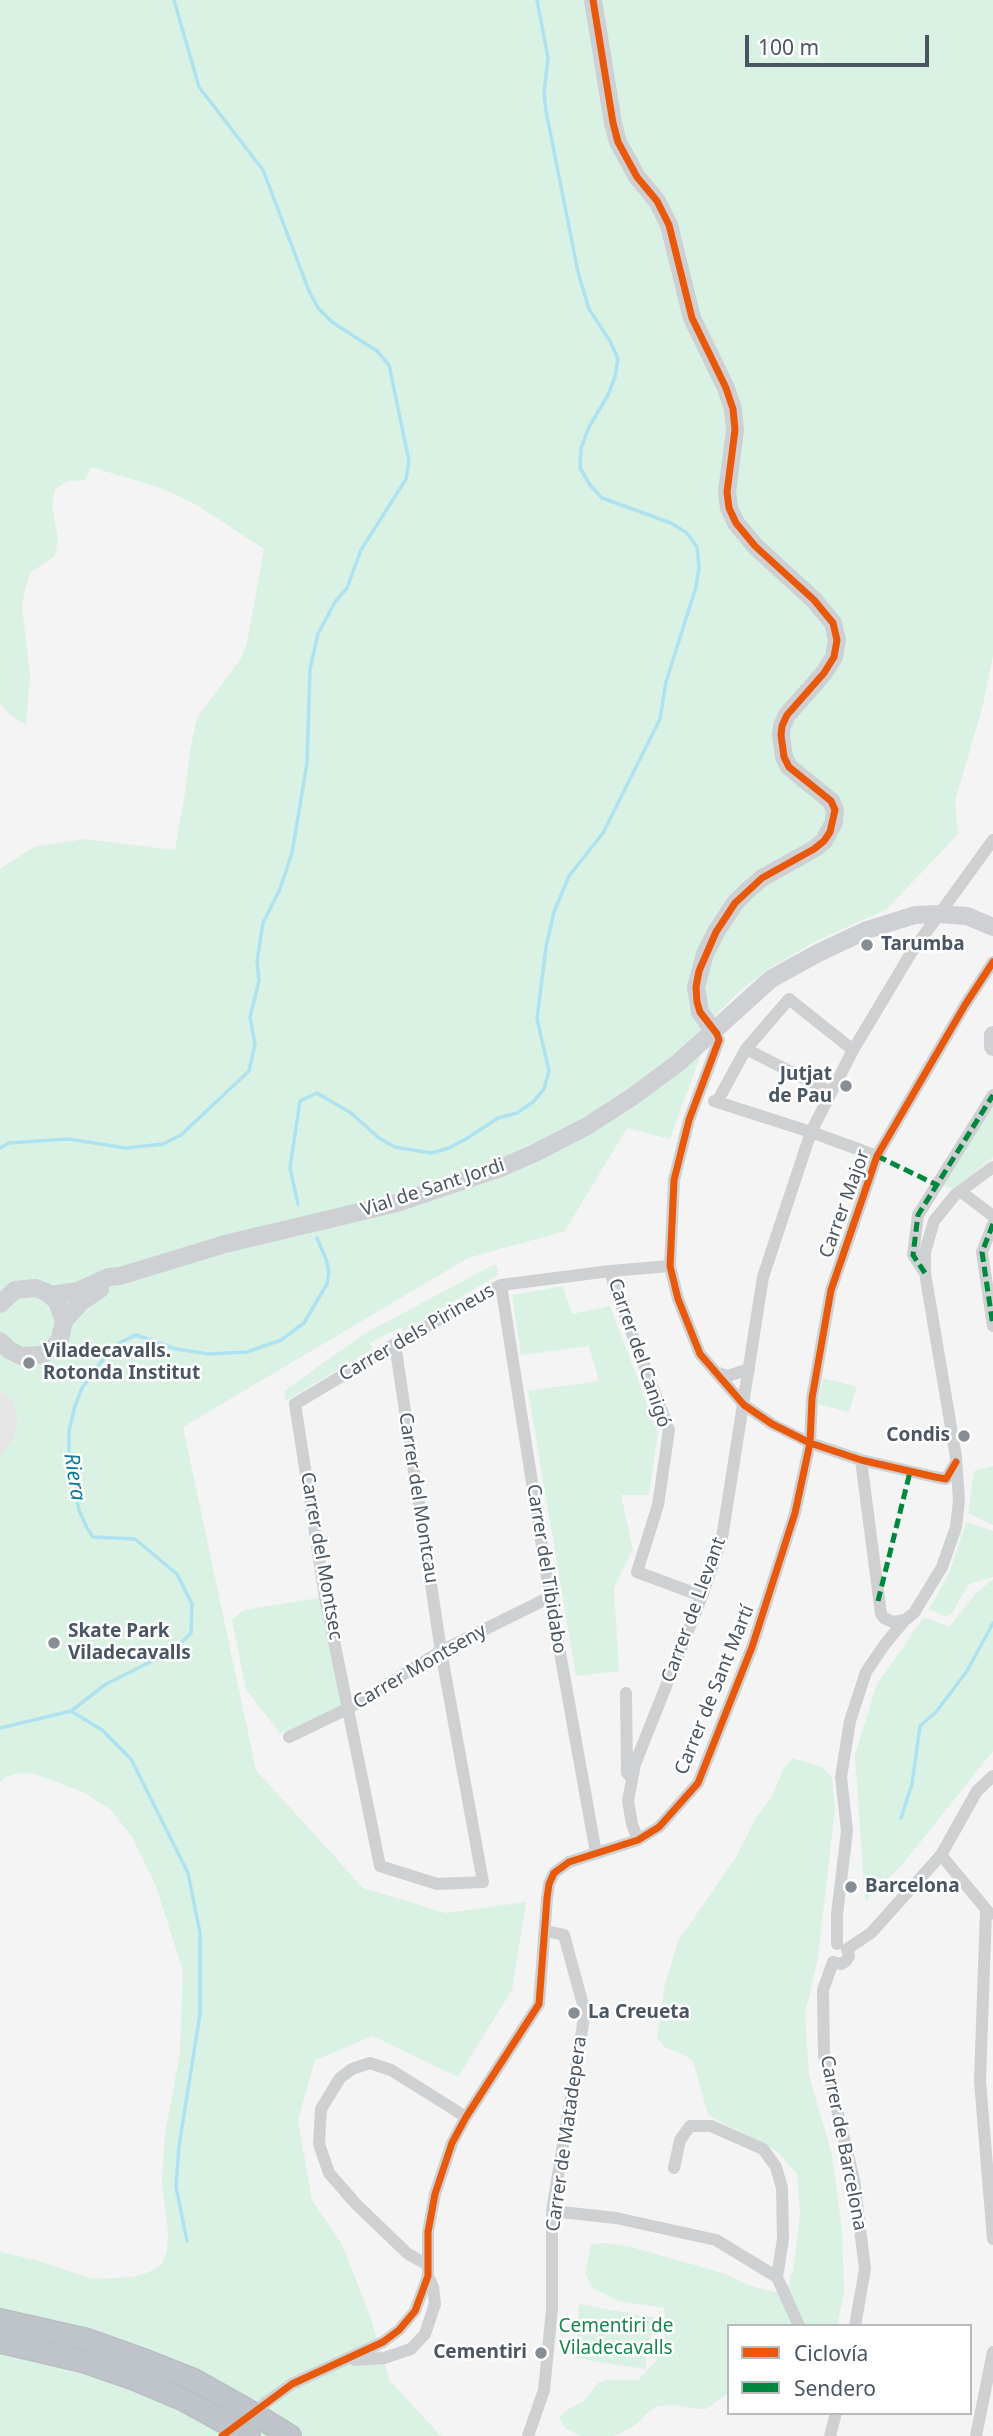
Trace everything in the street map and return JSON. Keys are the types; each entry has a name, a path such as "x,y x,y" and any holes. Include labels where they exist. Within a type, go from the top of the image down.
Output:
{"highway":[{"path":"0,2315 98,2344 194,2381 290,2436"},
{"path":"0,2320 49,2330"},
{"path":"0,2342 82,2361 134,2379 184,2400 249,2436"},
{"path":"0,2355 65,2368 112,2382 177,2407 239,2436"}],"street":[{"path":"593,0 618,142 637,177 663,212 674,239 692,318 726,388 733,409 735,430 727,483 729,508 736,523 755,547 814,600 833,623 837,640 834,657 824,673 787,715 781,735 782,748 789,767 831,801 835,810 834,822 824,841 762,878 736,903 705,954 696,988 700,1012 719,1040 689,1120 674,1180 670,1266 678,1299 700,1354 744,1405 772,1424 810,1443 865,1461 946,1479 959,1485"},
{"name":"Carrer de Llevant","path":"638,1840 628,1801 635,1764 702,1596 722,1538 763,1277 811,1132 853,1050 911,953 993,840"},
{"name":"Vial de Sant Jordi","path":"51,1295 65,1295 109,1277 225,1244 408,1200 498,1169 587,1126 632,1097 678,1063 771,979 818,953 867,930 915,915 967,916 993,927"},
{"name":"Carrer Major","path":"810,1443 812,1398 831,1290 877,1156 993,962"},
{"path":"689,1120 715,1102 746,1049 789,999 853,1050"},
{"path":"993,1035 993,1047"},
{"path":"746,1049 831,1092"},
{"path":"705,1074 708,1093 715,1102 877,1156"},
{"path":"925,1273 913,1255 918,1215 993,1095"},
{"path":"993,1167 960,1191 934,1221 925,1252 925,1273 959,1485 956,1527 942,1567 915,1613 905,1620 885,1644 866,1672 850,1721 841,1777 848,1831 837,1913 842,1947 871,1933 941,1855 977,1791 993,1776"},
{"path":"960,1191 993,1216"},
{"path":"993,1224 982,1252 993,1326"},
{"name":"Carrer dels Pirineus","path":"295,1404 501,1285 670,1266"},
{"name":"Carrer del Canigó","path":"610,1271 669,1430 658,1505 637,1572 702,1596"},
{"path":"4,1349 29,1357 47,1352 60,1339 64,1321 81,1302 112,1284 120,1276"},
{"name":"Carrer del Tibidabo","path":"501,1285 550,1597 596,1853"},
{"path":"2,1298 26,1288 36,1288 51,1295 59,1305 64,1321"},
{"name":"Carrer del Montcau","path":"380,1866 437,1884 483,1882 441,1651 395,1344"},
{"path":"715,1372 728,1376 749,1369"},
{"name":"Carrer del Montsec","path":"295,1404 325,1597 380,1866"},
{"name":"Carrer de Sant Martí","path":"546,1931 548,1891 554,1873 569,1862 638,1840 659,1827 698,1783 752,1647 795,1513 810,1443"},
{"path":"865,1461 878,1601 884,1618 885,1644"},
{"path":"946,1479 956,1462"},
{"name":"Carrer Montseny","path":"289,1737 349,1708 441,1651 550,1597"},
{"path":"884,1618 893,1622 905,1620"},
{"path":"626,1693 626,1773 632,1777"},
{"path":"941,1855 989,1914 979,2081 993,2239"},
{"path":"341,2363 384,2358 411,2349 425,2334 435,2304 428,2270 428,2232 435,2194 452,2143 466,2117 539,2004 546,1931"},
{"name":"Carrer de Matadepera","path":"528,2436 544,2390 552,2309 552,2211 586,2012 564,1935 546,1931"},
{"name":"Carrer de Barcelona","path":"842,1947 849,1956 839,1964 833,1962 823,1990 824,2055 854,2180 865,2269 855,2324"},
{"path":"428,2270 355,2203 328,2173 319,2144 321,2109 340,2078 352,2069 370,2063 391,2070 466,2117"},
{"path":"674,2168 680,2140 690,2126 711,2126 763,2149 776,2167 782,2188 783,2239 777,2277 798,2324"},
{"path":"552,2211 617,2218 716,2240 777,2277"},
{"path":"264,2404 292,2384 383,2342 399,2330 415,2311 428,2270"},
{"path":"976,2436 993,2352"},
{"path":"830,2436 835,2415"}],"shaded area":[{"path":"0,1392 12,1399 18,1418 14,1438 0,1457"}],"green space":[{"path":"0,0 993,0 993,656 982,709 955,801 958,834 887,909 816,941 770,968 741,990 715,1016 670,1139 627,1128 565,1231 468,1258 183,1427 256,1770 363,1888 446,1913 526,1902 512,1990 458,2077 373,2036 315,2060 298,2120 312,2200 342,2244 370,2316 390,2381 441,2436 0,2436 0,2252 36,2260 92,2279 132,2277 149,2272 162,2264 167,2250 168,2232 162,2183 165,2134 180,2053 183,1970 155,1884 132,1837 111,1810 85,1793 35,1774 20,1773 5,1777 0,1782 0,1457 14,1438 18,1418 12,1399 0,1392 0,869 34,847 85,839 175,850 197,718 241,658 247,643 264,549 197,505 161,488 91,467 85,480 68,481 55,489 52,504 58,539 55,556 30,573 25,589 22,606 30,676 26,725 0,704"},
{"path":"993,1101 993,1157 955,1190 942,1185"},
{"path":"493,1265 497,1266 498,1275 404,1331 401,1327 370,1343 372,1349 286,1401 284,1391 364,1334"},
{"path":"563,1286 572,1314 610,1306 658,1433 649,1495 621,1495 633,1550 614,1588 619,1671 576,1676 528,1391 599,1381 589,1346 521,1355 512,1295"},
{"path":"823,1378 857,1387 849,1412 818,1404"},
{"path":"993,1466 993,1525 968,1513 974,1471"},
{"path":"966,1522 993,1531 993,1577 969,1584 952,1613 946,1617 929,1609 950,1571"},
{"path":"993,1579 993,1751 903,1864 865,1901 855,1755 876,1686 924,1617 949,1627 976,1593"},
{"path":"325,1597 349,1708 280,1733 246,1690 232,1620 243,1610"},
{"path":"793,1758 822,1767 832,1778 835,1807 818,1958 805,2014 809,2075 832,2155 842,2230 844,2294 837,2324 727,2324 727,2394 706,2409 659,2406 633,2427 614,2436 581,2436 566,2429 559,2418 565,2411 584,2401 598,2383 606,2380 638,2380 656,2361 663,2348 666,2329 664,2308 618,2301 593,2288 585,2274 591,2244 631,2247 723,2273 748,2285 775,2292 788,2285 793,2271 800,2215 797,2174 777,2151 708,2115 693,2061 666,2048 657,2038 665,1984 678,1941 736,1857 756,1818 773,1795 783,1769"},
{"name":"Cementiri de Viladecavalls","path":"579,2304 655,2318 645,2369 576,2358"}],"waterway":[{"path":"0,1148 9,1143 68,1139 126,1148 163,1144 181,1135 249,1071 255,1044 250,1017 259,981 257,961 263,923 280,889 292,853 307,763 310,669 318,634 335,602 347,588 361,550 406,479 409,461 389,365 377,351 332,322 318,308 263,170 199,87 174,0"},
{"path":"298,1204 290,1168 300,1101 317,1093 351,1113 379,1138 395,1147 431,1153 449,1148 498,1118 517,1113 533,1102 544,1089 549,1071 537,1019 546,947 554,912 569,876 603,833 660,719 666,682 696,587 699,567 697,547 687,533 671,523 602,498 580,468 581,448 589,427 608,395 618,359 610,341 589,309 578,272 546,111 544,93 548,58 537,0"},
{"name":"Riera","path":"0,1728 71,1711 106,1684 174,1650 191,1633 192,1604 177,1574 135,1539 93,1537 87,1528 79,1510 77,1485 69,1453 69,1431 82,1388 119,1343 136,1335 176,1349 209,1354 247,1352 281,1340 304,1323 327,1284 329,1272 317,1238"},
{"path":"901,1818 912,1784 920,1726 936,1712 967,1671 993,1623"},
{"path":"71,1711 102,1730 131,1759 188,1873 200,1933 200,2014 179,2146 176,2187 187,2241"}],"marked path":[{"path":"925,1273 913,1255 918,1215 993,1095"},
{"path":"877,1156 937,1185"},
{"path":"993,1224 982,1252 993,1326"},
{"path":"878,1601 910,1472"}],"cycle path":[{"path":"593,0 618,142 637,177 657,201 669,225 692,318 726,388 733,409 735,430 727,492 729,508 736,523 755,546 814,600 833,623 837,640 834,657 824,673 787,715 781,735 784,757 789,767 831,801 835,810 830,832 814,849 762,878 735,903 716,932 699,971 697,1002 700,1012 719,1040 689,1120 674,1180 670,1266 678,1299 700,1354 744,1405 772,1424 810,1443 861,1460 935,1477 946,1479 956,1462"},
{"path":"222,2436 292,2384 383,2342 399,2330 415,2311 428,2276 428,2232 435,2194 452,2143 539,2004 547,1898 554,1873 569,1862 638,1840 659,1827 698,1783 752,1647 795,1513 810,1443 812,1398 831,1290 877,1156 993,962"}],"place":[{"name":"Tarumba","path":"867,945"},
{"name":"Jutjat de Pau","path":"846,1086"},
{"name":"Viladecavalls. Rotonda Institut","path":"29,1363"},
{"name":"Condis","path":"964,1436"},
{"name":"Skate Park Viladecavalls","path":"54,1643"},
{"name":"Barcelona","path":"851,1887"},
{"name":"La Creueta","path":"574,2013"},
{"name":"Cementiri","path":"541,2353"}]}
